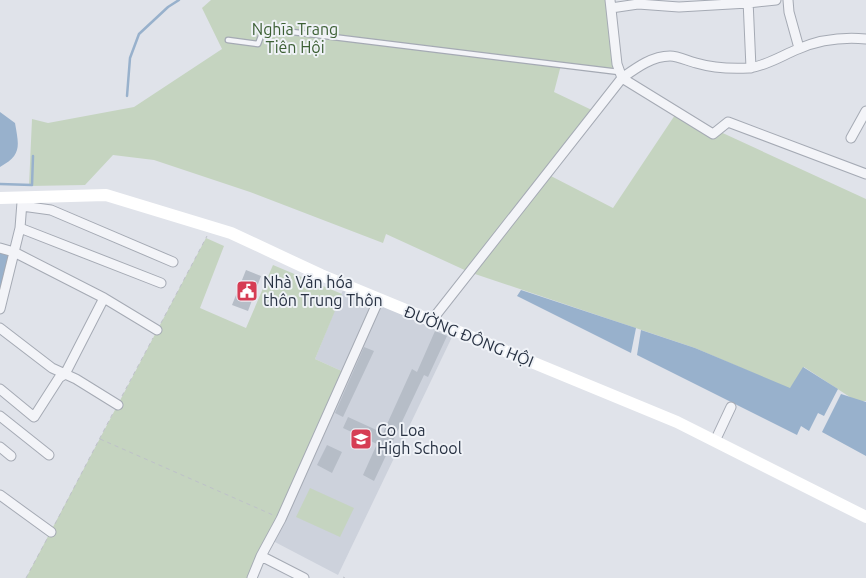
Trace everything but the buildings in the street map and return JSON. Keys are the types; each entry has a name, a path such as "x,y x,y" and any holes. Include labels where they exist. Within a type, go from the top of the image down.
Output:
{"street":[{"path":"776,0 679,7 610,4 617,64 621,75 713,134 728,122 866,174"},
{"path":"788,0 799,48"},
{"path":"748,2 751,68"},
{"path":"432,320 621,75 654,58 672,56 712,67 751,68 799,48 821,42 851,38 866,39"},
{"path":"851,138 866,111"},
{"name":"ĐƯỜNG ĐÔNG HỘI","path":"0,198 22,202 106,195 232,233 416,317 432,320 677,422 866,517"},
{"path":"0,309 20,228 22,202 51,210 172,262"},
{"path":"20,228 161,283"},
{"path":"0,248 14,252 104,298 157,330"},
{"path":"0,389 34,417 59,378 65,374 104,298"},
{"path":"252,578 261,556 281,519 380,299"},
{"path":"0,328 52,368 118,405"},
{"path":"715,441 731,407"},
{"path":"0,416 49,455"},
{"path":"0,447 10,456"},
{"path":"0,495 51,532"},
{"path":"261,556 304,578"}],"lane":[{"path":"228,40 258,44 260,36 276,30 621,75"}],"path":[{"path":"100,439 281,519"}],"shaded area":[{"path":"345,285 379,299 346,373 315,359"},
{"name":"Co Loa High School","path":"380,304 452,337 338,575 273,541"}],"green space":[{"name":"Nghĩa Trang Tiên Hội","path":"211,0 611,0 619,72 561,65 554,92 596,112 547,174 613,208 677,112 866,199 866,401 856,401 804,367 790,389 695,348 469,272 386,234 383,243 250,192 154,160 113,155 85,185 29,186 32,119 48,123 134,107 222,49 202,8"},
{"path":"206,238 224,246 200,308 246,328 273,265 342,294 315,359 346,373 253,578 26,578"},
{"path":"310,488 354,508 340,537 296,517"}],"water":[{"path":"0,112 15,123 18,144 12,158 0,167"},
{"path":"0,248 14,252 0,309"},
{"path":"521,290 636,328 631,353 517,296"},
{"path":"641,330 695,348 790,388 803,367 838,389 824,416 818,413 809,431 801,426 797,435 637,355"},
{"path":"841,394 866,402 866,456 822,432"}],"waterway":[{"path":"127,96 130,58 139,34 168,7 179,0"},
{"path":"0,184 32,185 33,156"}],"place":[{"name":"Nhà Văn hóa thôn Trung Thôn","path":"247,291"},
{"name":"Co Loa High School","path":"361,439"}]}
